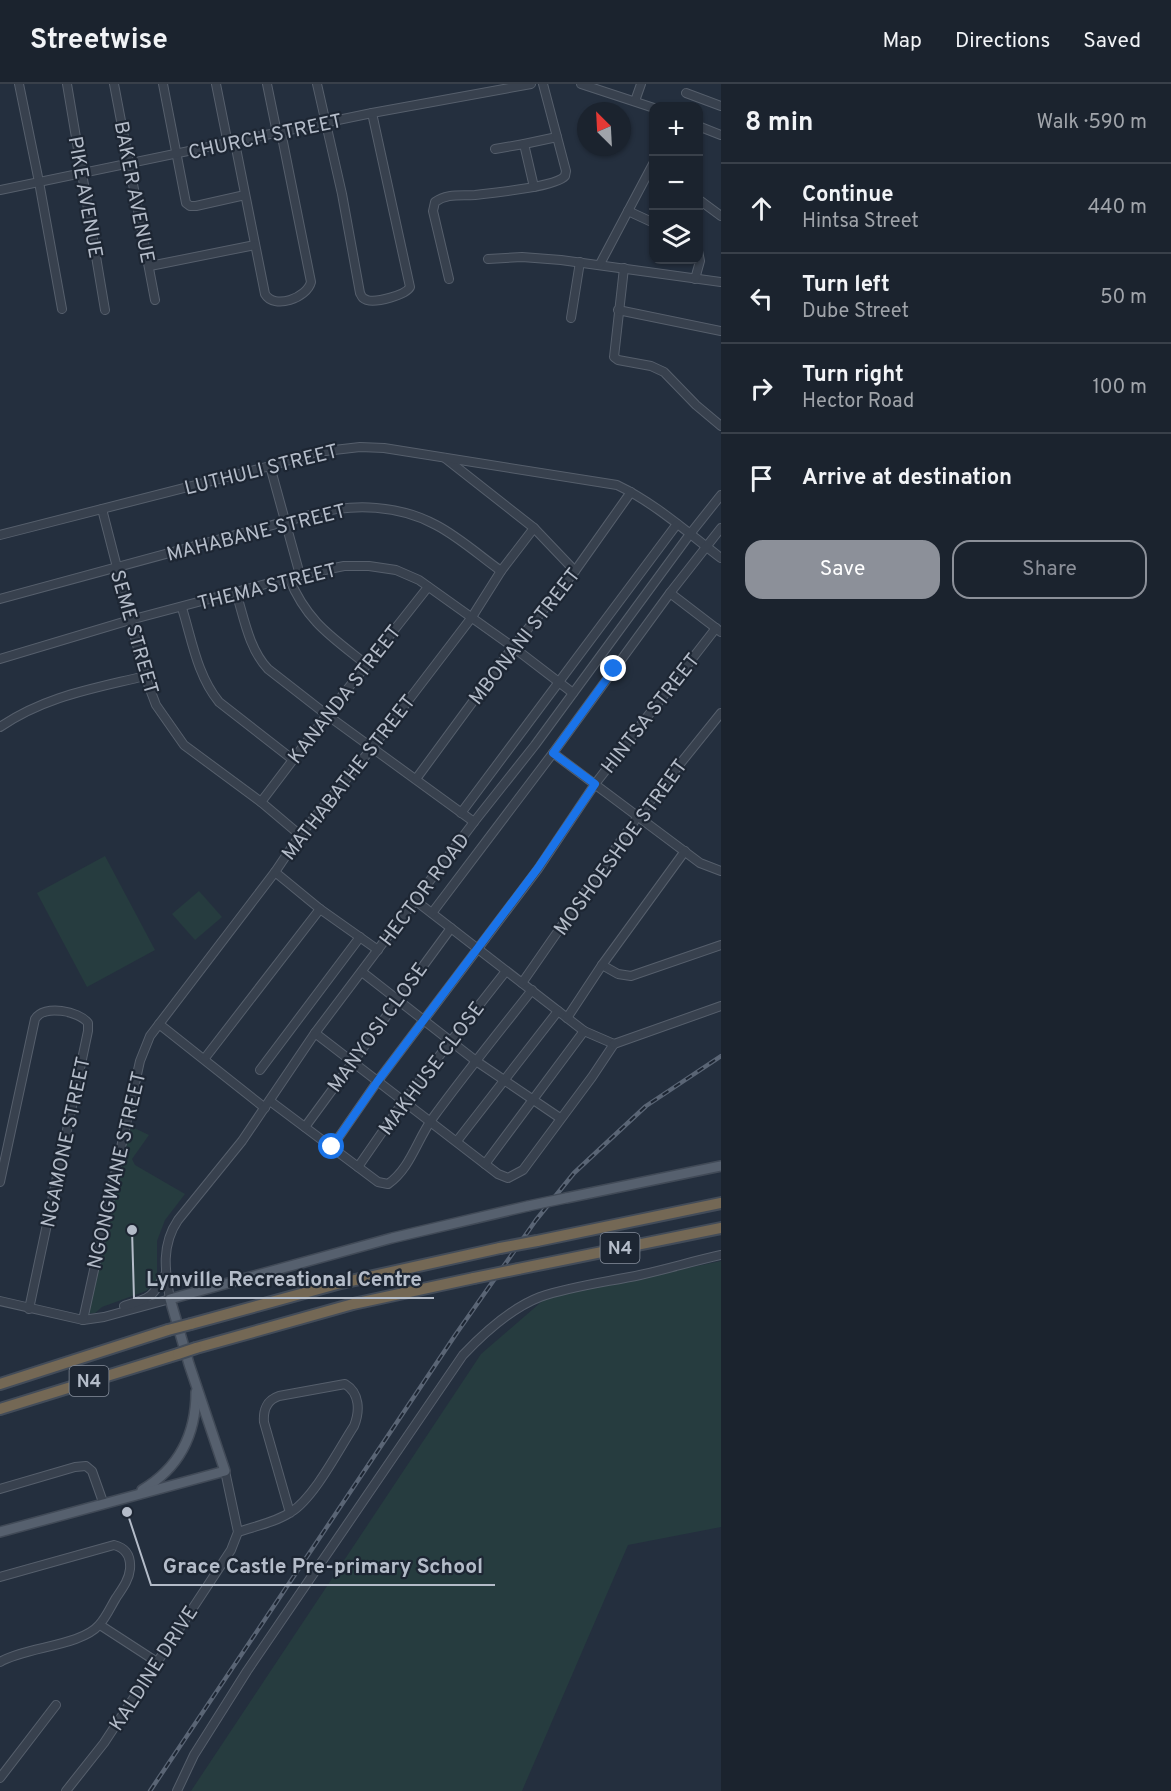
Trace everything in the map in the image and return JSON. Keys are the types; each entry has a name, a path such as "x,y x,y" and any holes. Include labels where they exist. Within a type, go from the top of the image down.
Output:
{"highway":[{"name":"N4","path":"0,1384 191,1323 336,1284 721,1203"},
{"name":"N4","path":"0,1409 196,1348 352,1304 721,1228"}],"main road":[{"path":"0,1532 103,1502 225,1471 170,1299 392,1238 528,1206 721,1166"},
{"path":"118,1499 158,1480 179,1459 192,1427 196,1385"}],"street":[{"path":"19,84 62,309"},
{"name":"PIKE AVENUE","path":"67,84 105,310"},
{"name":"BAKER AVENUE","path":"114,84 155,300"},
{"path":"163,84 184,199 188,205 196,206 245,195"},
{"path":"216,84 245,195 265,294 268,300 277,302 293,299 307,290 310,280 267,84"},
{"path":"317,84 342,194 360,293 366,299 376,300 406,293 410,285 372,113"},
{"name":"CHURCH STREET","path":"0,190 372,113 531,84"},
{"path":"448,279 433,212 435,202 444,197 534,187 558,182 566,176 543,84"},
{"path":"581,84 649,106"},
{"path":"635,101 641,84"},
{"path":"686,93 721,106"},
{"path":"703,128 721,135"},
{"path":"495,149 557,137"},
{"path":"524,144 534,187"},
{"path":"600,264 649,176"},
{"path":"703,202 721,216"},
{"path":"628,211 649,221"},
{"path":"150,266 255,245"},
{"path":"488,259 542,258 721,282"},
{"path":"571,318 580,262"},
{"path":"695,279 699,264"},
{"path":"624,268 614,357 618,360 659,369 721,426"},
{"path":"618,310 721,331"},
{"name":"LUTHULI STREET","path":"0,535 317,452 384,447 609,483 631,492 721,558"},
{"path":"444,458 534,528 575,571"},
{"path":"270,466 300,575"},
{"name":"MBONANI STREET","path":"416,779 513,647 575,571 631,492"},
{"name":"HECTOR ROAD","path":"170,1299 166,1273 166,1248 171,1230 242,1142 315,1033 535,745 721,495"},
{"name":"MAHABANE STREET","path":"0,599 329,509 349,507 370,507 406,513 437,525 501,571"},
{"name":"SEME STREET","path":"102,509 145,676 156,705 184,745 261,802 300,835"},
{"name":"HECTOR ROAD","path":"460,813 677,524"},
{"name":"MATHABATHE STREET","path":"159,1024 275,872 300,835 372,748 472,617 501,571 534,528"},
{"name":"HECTOR ROAD","path":"432,913 721,528"},
{"name":"THEMA STREET","path":"0,659 300,575 344,566 383,567 408,574 428,587 573,693"},
{"path":"289,578 297,597 314,622 367,665"},
{"name":"KANANDA STREET","path":"261,802 292,759 428,587"},
{"path":"236,592 252,643 261,661 327,715 474,822"},
{"path":"670,593 718,630"},
{"path":"182,608 200,669 210,690 219,702 292,759"},
{"name":"HINTSA STREET","path":"332,1147 377,1082 538,868 595,784 718,630"},
{"path":"0,727 22,713 50,700 145,676"},
{"name":"MOSHOESHOE STREET","path":"522,982 638,816 721,713"},
{"path":"553,753 700,863 721,871"},
{"path":"567,1018 602,965 685,851"},
{"path":"275,872 320,909 378,950"},
{"path":"416,901 567,1018 584,1030 614,1044"},
{"path":"205,1058 320,909"},
{"name":"MANYOSI CLOSE","path":"304,1127 451,928"},
{"name":"HECTOR ROAD","path":"260,1070 360,937"},
{"path":"602,965 618,974 631,976 721,945"},
{"name":"MAKHUSE CLOSE","path":"358,1167 403,1102 506,971"},
{"path":"362,972 476,1061 560,1118"},
{"path":"159,1024 267,1105 304,1127 383,1184 393,1180 414,1153 430,1122 532,990"},
{"path":"315,1033 485,1164 508,1178 519,1174 614,1044 721,1006"},
{"name":"NGAMONE STREET","path":"0,1182 38,1014 49,1010 80,1015 87,1020 89,1027 29,1309"},
{"path":"457,1141 558,1011"},
{"name":"NGONGWANE STREET","path":"83,1320 140,1061 146,1044 159,1024"},
{"path":"485,1164 584,1030"},
{"path":"177,1791 194,1755 247,1671 463,1355 483,1335 514,1311 538,1298 721,1255"},
{"path":"104,1317 117,1309 149,1298 155,1293 166,1273"},
{"path":"0,1301 83,1320 104,1317 170,1299"},
{"path":"225,1471 238,1532 290,1513 307,1497 354,1426 358,1412 356,1397 345,1384 279,1396 270,1400 264,1410 264,1422 290,1513"},
{"path":"0,1489 75,1467 86,1466 92,1471 103,1502"},
{"name":"KALDINE DRIVE","path":"66,1791 104,1743 231,1550 238,1532"},
{"path":"0,1577 107,1546 121,1546 127,1551 129,1559 128,1578 100,1625 93,1631 77,1638 12,1656 0,1662"},
{"path":"100,1625 157,1662"},
{"path":"0,1778 56,1705"}],"green space":[{"path":"105,856 155,950 87,987 37,893"},
{"path":"199,891 222,917 195,940 172,914"},
{"path":"130,1126 149,1135 132,1159 135,1165 185,1194 165,1220 157,1241 157,1281 146,1291 102,1307 95,1313 81,1314"},
{"path":"721,1261 721,1527 628,1545 522,1791 191,1791 481,1354 547,1297"}],"railway":[{"path":"150,1791 456,1334 536,1220 574,1173 646,1106 721,1056"}],"place":[{"name":"Lynville Recreational Centre","path":"132,1230"},
{"name":"Grace Castle Pre-primary School","path":"127,1512"}],"route":[{"path":"332,1147 377,1082 538,868 595,784 553,753 614,669"}]}
